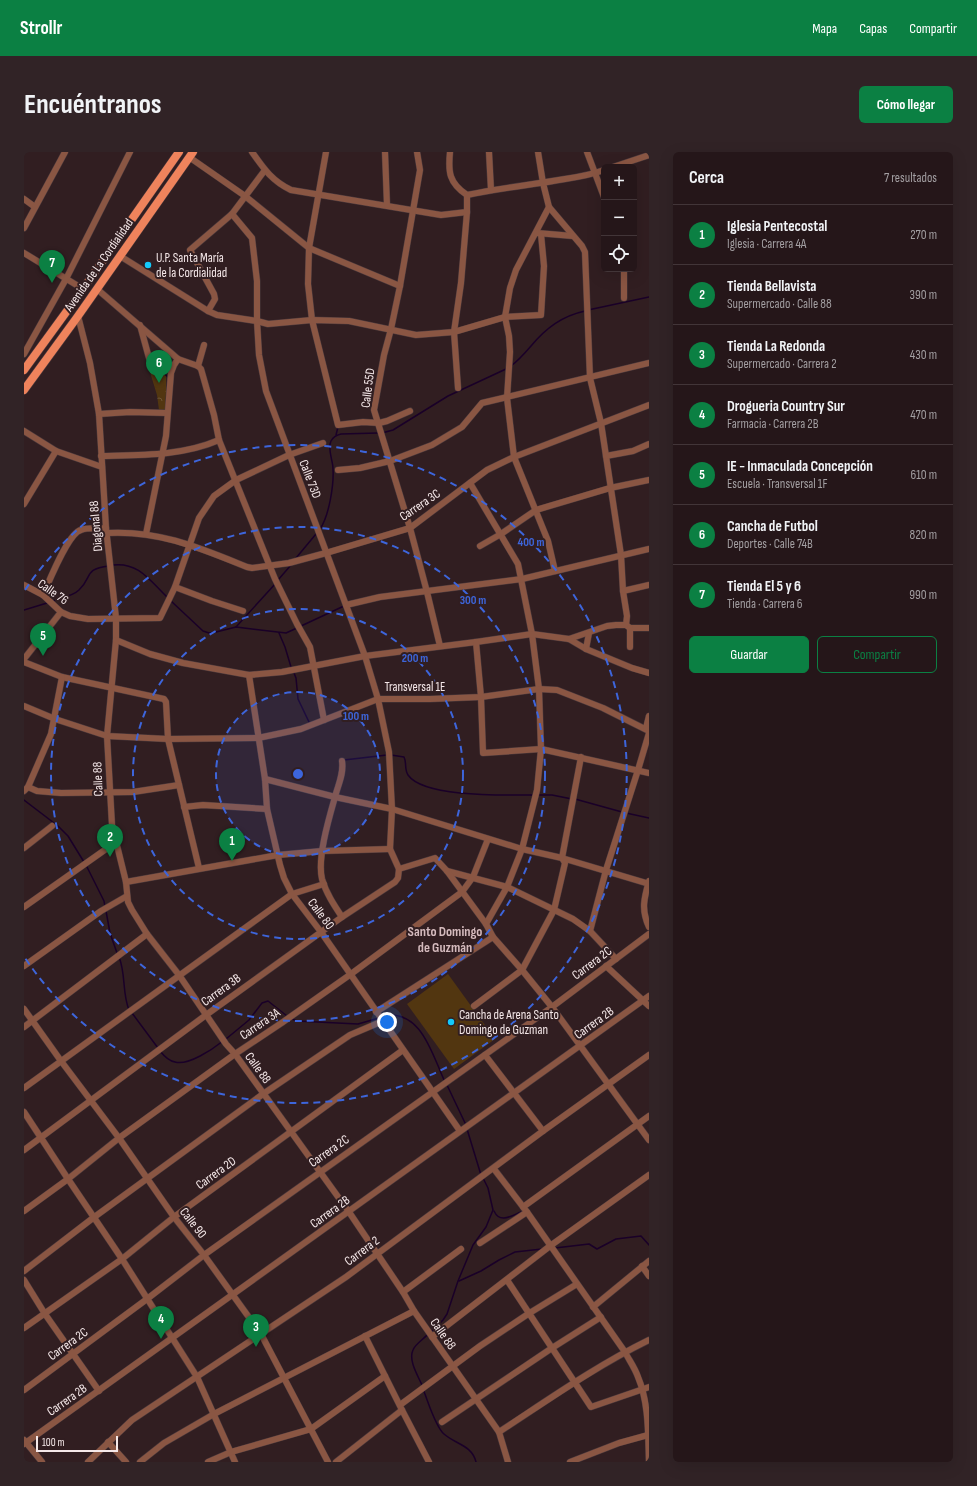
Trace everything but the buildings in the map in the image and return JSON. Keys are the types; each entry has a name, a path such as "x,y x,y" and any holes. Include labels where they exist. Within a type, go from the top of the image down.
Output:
{"main road":[{"name":"Avenida de La Cordialidad","path":"24,370 179,152"},
{"name":"Avenida de La Cordialidad","path":"24,390 78,316 191,154"}],"street":[{"path":"24,228 65,152"},
{"path":"24,354 66,278 130,152"},
{"path":"252,152 265,170 280,184 291,190 387,205 412,211 441,214 467,212"},
{"path":"326,152 308,248 308,284 312,320 338,425 363,422 381,430 410,411"},
{"path":"385,152 387,205"},
{"name":"Calle 55D","path":"417,152 420,170 400,286 384,355 374,410 410,528 440,646"},
{"path":"450,152 449,168 452,180 458,188 467,195 595,174 601,171"},
{"path":"489,152 491,190"},
{"path":"538,152 549,207 585,252 586,308 590,378 601,423 621,555 623,591 630,647"},
{"path":"588,152 601,189"},
{"path":"191,154 308,248 400,286"},
{"path":"622,164 649,155"},
{"path":"208,311 215,299 214,294 190,250 232,214 265,170"},
{"path":"458,388 454,332 461,283 467,195"},
{"path":"24,199 35,206"},
{"path":"549,207 538,234 516,270 510,288 505,317 509,336 507,398 514,457 548,541 555,571"},
{"name":"Calle 73D","path":"232,214 252,238 257,281 259,354 266,391 365,656 378,699 389,754 392,809 390,849"},
{"path":"120,256 208,311 217,315 268,324 312,320 349,322 416,335 454,332 505,317 541,316 544,266 538,234"},
{"path":"538,234 573,236"},
{"path":"24,253 83,289"},
{"path":"624,272 624,298"},
{"path":"97,289 178,359 198,366 203,372 220,440 275,578 310,647 324,720"},
{"name":"Diagonal 88","path":"78,316 90,363 99,414 106,531 116,618 116,640 107,736"},
{"path":"140,325 149,358"},
{"path":"198,366 204,345"},
{"path":"146,534 166,436 171,372 178,359"},
{"path":"338,470 360,468 390,461 432,445 462,427 482,403 649,364"},
{"name":"Carrera 3C","path":"45,596 58,561 74,534 80,530 146,534 191,544 248,567 270,566 289,562 326,553 410,528 487,470 514,457 649,405"},
{"path":"99,414 122,412 167,413"},
{"path":"24,431 56,452 102,467"},
{"path":"101,456 162,454 204,447 220,440"},
{"path":"243,611 175,587 199,518 214,496 236,480 289,455 323,443"},
{"path":"606,456 633,451 649,444"},
{"path":"24,504 56,452"},
{"path":"480,546 501,534 536,510 610,488 649,480"},
{"path":"470,483 518,564 532,634 539,689 540,749 536,797 522,849 508,887 486,924"},
{"path":"346,605 380,597 522,579 649,549"},
{"path":"623,591 649,585"},
{"name":"Calle 76","path":"24,586 45,596 61,612 70,616 88,619 160,618 175,587"},
{"path":"61,612 24,661 62,677 164,699 166,702 168,739 199,868"},
{"path":"569,640 607,626 649,628"},
{"path":"586,649 589,633"},
{"path":"116,640 150,654 183,663 249,676 365,656 532,634 569,640 586,649 632,668 649,673"},
{"path":"476,642 481,696 483,753 540,749 649,773"},
{"name":"Calle 80","path":"249,676 265,779 267,809 284,878 292,894 351,974 432,1092 462,1130"},
{"path":"62,677 51,734 26,789 37,792 61,793 133,792 179,785"},
{"name":"Transversal 1E","path":"107,736 168,739 258,738 301,729 378,699 430,699 481,696 539,689 557,690 603,708 648,731"},
{"path":"24,706 54,719 107,736"},
{"path":"590,931 606,870 638,770 648,731 649,716"},
{"name":"Calle 88","path":"107,736 112,825 126,882 127,896 130,906 147,934 179,975 226,1044 235,1054 349,1212 430,1335 499,1432 508,1462"},
{"path":"474,1006 522,970 554,910 565,864 562,858 581,757"},
{"path":"342,761 343,773 335,797 322,851 321,870 324,884 342,917"},
{"path":"265,779 335,797 392,809 522,849 562,858 649,883 643,904 644,917 649,927"},
{"path":"184,807 203,805 267,809"},
{"path":"24,848 52,826"},
{"name":"Carrera 3A","path":"24,1211 68,1179 119,1138 235,1054 351,974 462,892 473,877 488,839"},
{"path":"24,907 116,842"},
{"path":"126,882 278,855 322,851 390,849 399,870 433,858 438,860 486,924 492,937 522,970 552,1007 639,1124 649,1140"},
{"name":"Carrera 3B","path":"24,1150 206,1015 342,917 395,882 398,878 399,870"},
{"path":"447,871 508,887 573,919 590,931 616,959"},
{"path":"24,1088 292,894 324,884"},
{"path":"24,966 108,906 127,896"},
{"path":"24,1027 147,934"},
{"name":"Carrera 2C","path":"24,1390 73,1355 204,1254 552,1007 649,934"},
{"path":"24,1271 93,1218 263,1094 350,1035 380,1017 492,937"},
{"path":"606,966 649,1006"},
{"name":"Carrera 2B","path":"25,1442 172,1339 649,996"},
{"name":"Calle 90","path":"24,1009 119,1138 174,1217 204,1254 261,1334 328,1462"},
{"name":"Carrera 2D","path":"24,1328 122,1259 174,1217 403,1050"},
{"path":"485,1055 543,1131"},
{"name":"Carrera 2","path":"88,1462 132,1420 346,1277 494,1169 543,1131 649,1055"},
{"path":"24,1112 93,1218 122,1259 196,1377 235,1462"},
{"path":"480,1243 649,1116"},
{"path":"494,1169 525,1210 625,1352 638,1374 643,1390 648,1435 649,1462"},
{"path":"430,1335 649,1175"},
{"path":"403,1292 461,1249"},
{"path":"593,1307 649,1261"},
{"path":"642,1266 649,1276"},
{"path":"24,1280 45,1314 99,1391"},
{"path":"506,1280 591,1407 649,1387"},
{"path":"336,1462 401,1408 416,1393 528,1314 577,1284"},
{"path":"140,1462 164,1443 214,1414 414,1311"},
{"path":"442,1422 552,1348 601,1318"},
{"path":"365,1336 429,1462"},
{"path":"499,1432 574,1382 625,1352 649,1340"},
{"path":"638,1374 649,1382"},
{"path":"208,1462 231,1452 311,1429 385,1376"},
{"path":"570,1462 619,1443 648,1435"},
{"path":"25,1442 42,1462"},
{"path":"108,1442 126,1462"}],"green space":[{"path":"152,360 166,376 165,410 159,410 157,395 147,362"},
{"path":"161,375 165,389 157,391 153,377"},
{"name":"Cancha de Arena Santo Domingo de Guzman","path":"448,974 495,1039 454,1069 407,1004"}],"waterway":[{"path":"588,310 649,297"},
{"path":"511,366 549,328 569,316 585,311"},
{"path":"151,356 155,365 168,377"},
{"path":"382,433 393,430 448,396 506,369"},
{"path":"336,435 338,427"},
{"path":"320,529 326,516 332,492 333,469 330,447 332,440 335,436 341,434 378,433"},
{"path":"296,558 316,534"},
{"path":"113,565 130,566 137,570 149,579 167,597"},
{"path":"278,580 291,565"},
{"path":"53,601 79,590 95,569 109,566"},
{"path":"236,627 276,583"},
{"path":"171,601 203,631 209,633 236,627 286,633 297,628"},
{"path":"24,610 47,603"},
{"path":"301,626 344,606"},
{"path":"279,633 291,667"},
{"path":"294,673 296,678 298,699 309,722"},
{"path":"344,760 387,755"},
{"path":"391,755 404,757 408,775 417,782 431,788 467,794 534,795"},
{"path":"538,795 552,795 572,799"},
{"path":"575,799 622,812"},
{"path":"24,800 58,826 68,836 84,862"},
{"path":"626,813 649,818"},
{"path":"86,865 104,901 105,907"},
{"path":"106,911 110,933 117,953"},
{"path":"119,957 123,970 125,997 129,1010"},
{"path":"226,1039 249,1020 262,1003 268,1001 287,1016"},
{"path":"132,1013 158,1048"},
{"path":"382,1016 396,1015 407,1019 416,1026 430,1047 445,1082"},
{"path":"292,1019 297,1021 358,1024 379,1018"},
{"path":"160,1051 171,1061 180,1063 187,1062 200,1056 223,1041"},
{"path":"447,1085 466,1125"},
{"path":"467,1129 481,1175"},
{"path":"431,1332 447,1314 458,1281 473,1245 486,1227 493,1210 488,1188 483,1178"},
{"path":"494,1211 496,1215 503,1218 510,1217 521,1212"},
{"path":"555,1248 589,1244 597,1249 616,1239 641,1236 649,1245"},
{"path":"459,1281 481,1271 515,1252 542,1249"},
{"path":"422,1385 414,1368 412,1354 416,1346 428,1334"},
{"path":"423,1389 441,1430 448,1437 467,1448 474,1456 476,1462"}],"place":[{"name":"U.P. Santa María de la Cordialidad","path":"148,265"},
{"name":"Tienda El 5 y 6","path":"52,283"},
{"name":"Cancha de Futbol","path":"159,383"},
{"name":"IE - Inmaculada Concepción","path":"43,656"},
{"name":"Tienda Bellavista","path":"110,857"},
{"name":"Iglesia Pentecostal","path":"232,861"},
{"name":"Cancha de Arena Santo Domingo de Guzman","path":"451,1022"},
{"name":"Drogueria Country Sur","path":"161,1339"},
{"name":"Tienda La Redonda","path":"256,1347"}],"district":[{"name":"Santo Domingo de Guzmán","path":"445,940"}]}
